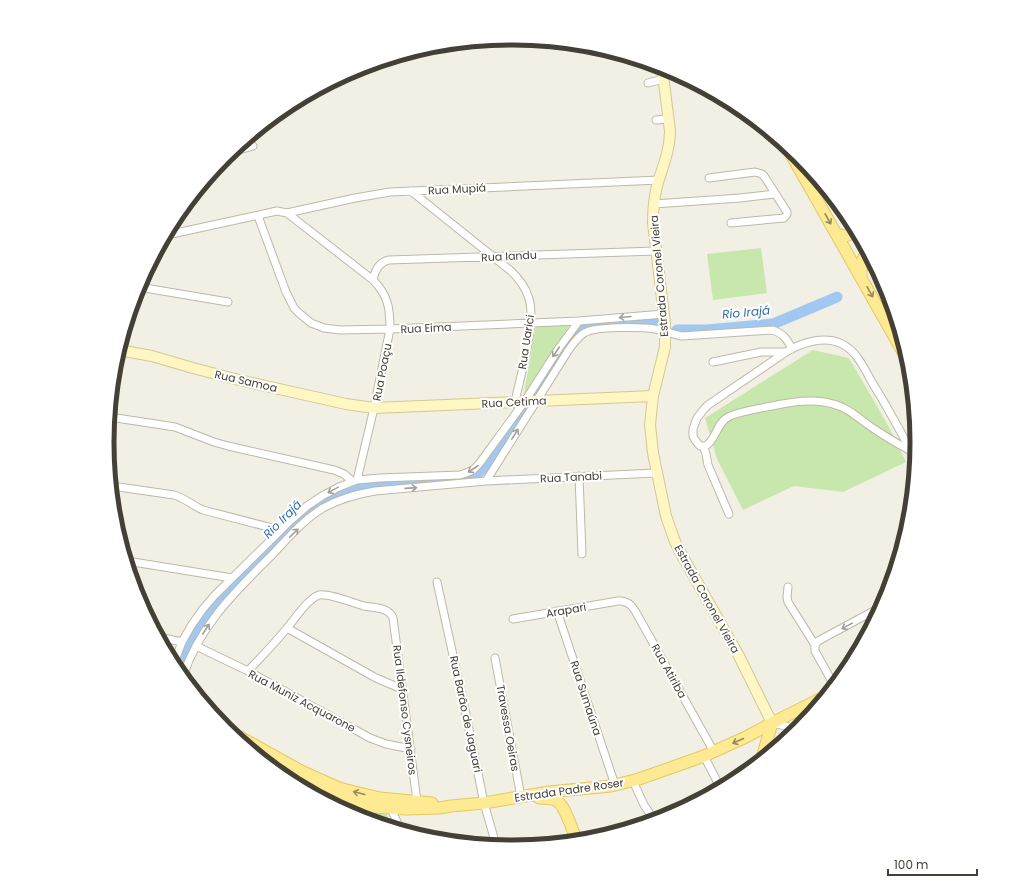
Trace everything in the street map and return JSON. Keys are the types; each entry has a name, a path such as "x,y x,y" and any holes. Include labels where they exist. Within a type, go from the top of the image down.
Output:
{"main road":[{"path":"797,166 895,338"},
{"path":"836,234 845,236 850,234"},
{"path":"861,276 864,257"},
{"name":"Estrada Padre Roser","path":"257,747 301,772 339,788 363,794 391,809 439,808 484,803 549,792 613,785 633,781 709,754 813,703"},
{"path":"765,749 772,723"},
{"name":"Estrada Padre Roser","path":"310,785 349,800 377,802 417,801 451,806"},
{"path":"566,814 566,804 568,798 597,792 613,785"},
{"path":"522,797 554,800 562,805 574,835"}],"street":[{"name":"Estrada Coronel Vieira","path":"663,74 670,131 670,145 659,180 654,204 653,223 665,332 664,355 653,396 651,412 651,440 656,473 666,516 674,539 739,656 772,723"},
{"path":"648,83 663,79"},
{"path":"656,120 668,119"},
{"path":"245,148 253,146"},
{"path":"709,178 759,173 764,176 787,212 786,217 784,218 731,223"},
{"name":"Rua Mupiá","path":"174,233 277,211 287,213 380,193 659,180"},
{"name":"Rua Uarici","path":"411,191 511,271 518,278 524,288 530,303 531,323 520,402"},
{"path":"654,204 775,194"},
{"name":"Rua Poaçu","path":"287,213 373,280 387,299 390,329 374,408 354,480"},
{"name":"Rua Eima","path":"258,216 286,292 294,308 311,323 324,328 348,330 390,329 579,321 664,314"},
{"name":"Rua Iandu","path":"373,280 378,267 385,261 656,251"},
{"path":"146,288 228,302"},
{"path":"177,656 182,642 202,610 280,530 306,506 339,486 354,480 450,476 473,470 479,464 520,402 579,321"},
{"path":"486,481 573,343 584,333 590,330 652,328 675,335 690,336 772,330 783,335 787,340 789,350"},
{"path":"728,514 708,465 706,454 702,446 700,446 693,436 693,429 698,418 708,405 789,350 807,343 827,340 841,343 848,348 862,365 910,449"},
{"path":"713,362 761,352 789,350"},
{"name":"Rua Samoa","path":"125,351 152,356 239,380 346,404 374,408"},
{"name":"Rua Cetima","path":"374,408 653,396"},
{"path":"702,446 706,446 710,442 724,420 733,414 776,405 817,401 832,403 843,408 910,450"},
{"path":"115,418 176,427 228,446 334,470 354,480"},
{"name":"Rua Tanabi","path":"185,669 196,646 208,626 227,602 307,520 323,508 342,500 360,493 375,491 486,481 656,473"},
{"path":"579,476 582,554"},
{"path":"117,487 178,496 195,507 203,510 280,530"},
{"path":"133,562 232,578"},
{"name":"Rua Barão de Jaguari","path":"437,582 484,803 494,839"},
{"path":"788,587 788,602 815,645 815,651 831,679"},
{"name":"Rua Ildefonso Cysneiros","path":"287,628 308,603 315,597 324,595 386,610 391,614 393,618 417,801"},
{"name":"Rua Atiriba","path":"618,601 622,600 629,602 634,608 709,754 719,782"},
{"name":"Arapari","path":"514,619 618,601"},
{"name":"Rua Sumaúna","path":"557,611 613,785"},
{"path":"815,645 872,611"},
{"path":"248,671 287,628 376,678 402,689"},
{"path":"167,639 182,642"},
{"name":"Rua Muniz Acquarone","path":"196,646 248,671 370,738 386,744 410,749"},
{"name":"Travessa Oeiras","path":"495,658 522,797"},
{"path":"772,723 790,727"},
{"path":"633,781 644,805 651,815"},
{"path":"370,814 377,802"},
{"path":"391,809 398,823"}],"green space":[{"path":"761,248 767,293 713,300 707,254"},
{"path":"570,324 523,399 536,325"},
{"path":"813,350 849,358 889,427 906,462 843,492 794,486 743,510 717,459 705,418"},
{"path":"380,813 386,813 389,820 384,819 377,817"}],"waterway":[{"name":"Rio Irajá","path":"677,330 707,330 773,324 837,297"},
{"name":"Rio Irajá","path":"533,398 571,339 581,330 593,325 656,323"},
{"name":"Rio Irajá","path":"181,663 196,632 206,616 227,592 309,509 331,496 358,487 391,483 464,480 475,476 498,450 525,411"}]}
